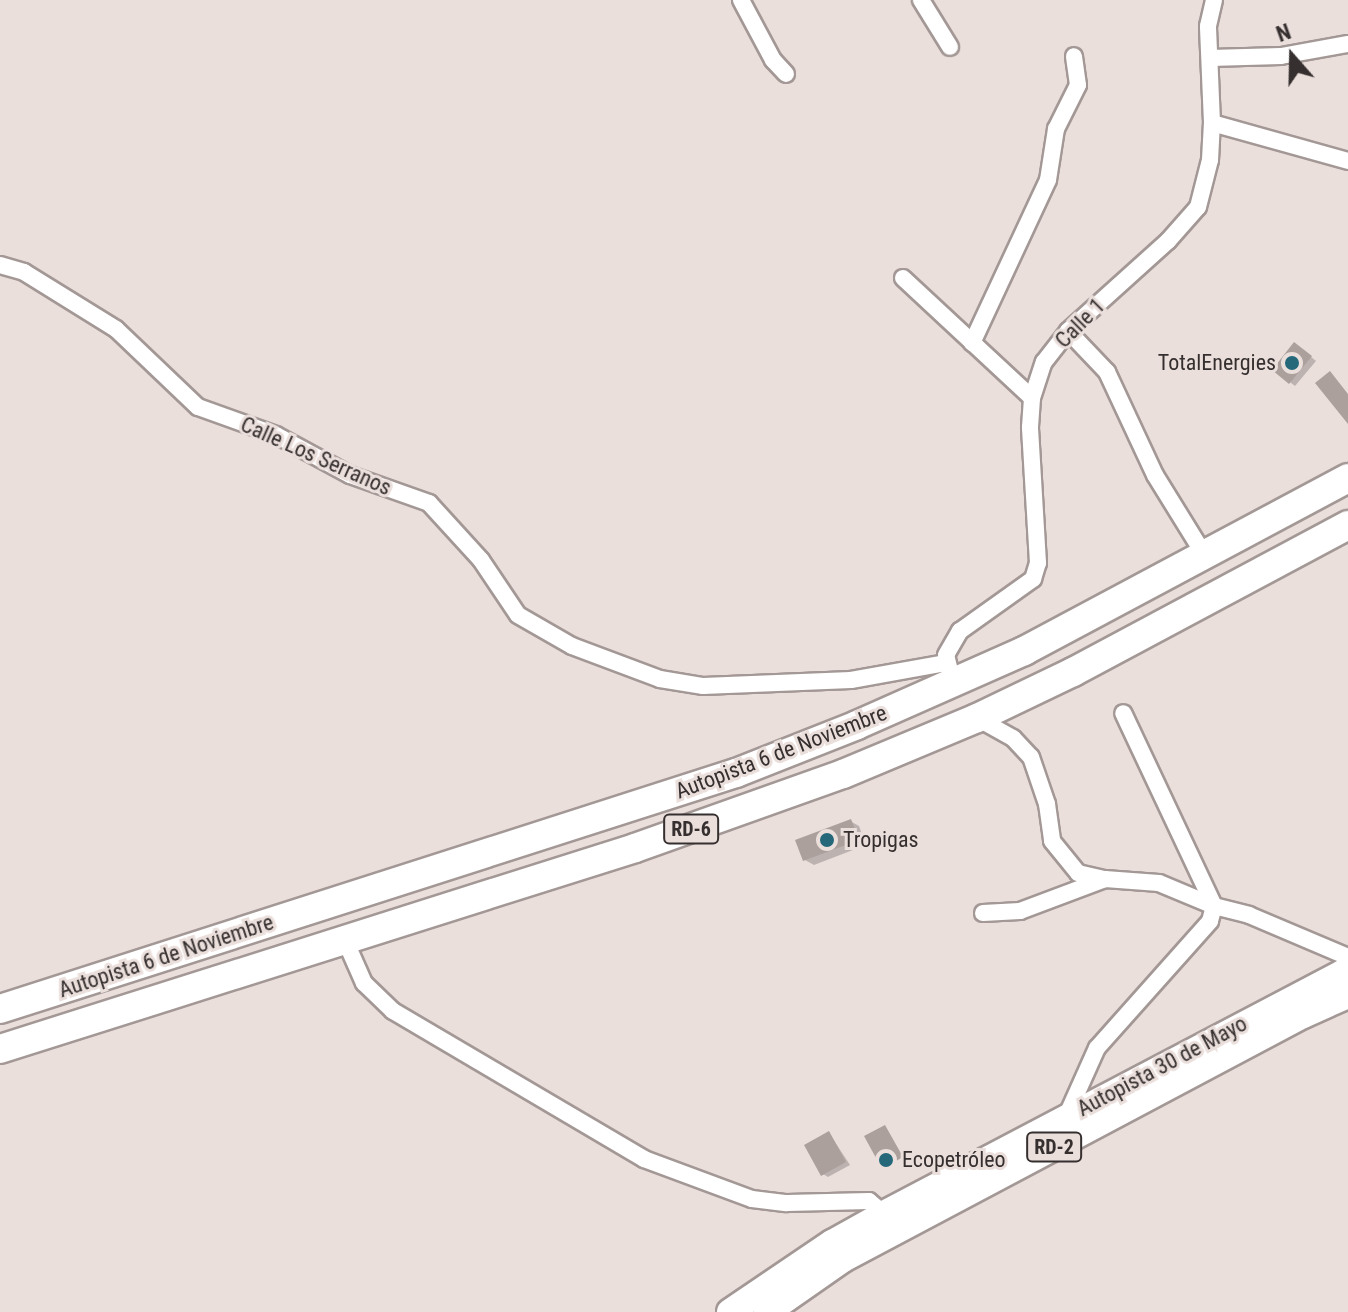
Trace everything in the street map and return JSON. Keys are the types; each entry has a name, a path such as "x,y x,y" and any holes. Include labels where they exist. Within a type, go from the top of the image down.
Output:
{"highway":[{"name":"Autopista 6 de Noviembre","path":"0,1009 736,773 1205,556 1348,478"},
{"name":"Autopista 6 de Noviembre","path":"0,1049 744,811 977,718 1126,644 1348,525"},
{"name":"Autopista 30 de Mayo","path":"730,1312 832,1243 884,1214 1067,1115 1348,970"},
{"name":"Autopista 30 de Mayo","path":"767,1312 843,1259 1303,1015 1348,995"}],"street":[{"path":"741,0 766,48 786,74"},
{"path":"921,0 950,47"},
{"name":"Calle 1","path":"951,673 952,639 1033,579 1038,563 1030,427 1032,398 1044,362 1068,331 1168,241 1198,207 1210,160 1212,123 1208,26 1214,0"},
{"path":"1210,58 1281,56 1348,44"},
{"path":"972,343 1048,180 1056,129 1078,85 1074,56"},
{"path":"1212,123 1348,161"},
{"name":"Calle Los Serranos","path":"0,265 24,272 116,329 198,407 276,435 350,475 429,503 481,560 518,615 572,646 660,679 703,686 951,673"},
{"path":"903,278 1032,398"},
{"path":"1068,331 1107,372 1155,475 1205,556"},
{"path":"1067,1115 1097,1048 1210,921 1214,906 1123,713"},
{"path":"977,718 1013,738 1031,757 1047,804 1052,841 1078,873 1105,879 1159,883 1214,906 1249,915 1348,957"},
{"path":"983,913 1020,911 1105,879"},
{"path":"345,940 364,983 393,1011 644,1159 752,1199 787,1203 869,1201 884,1214"}],"building":[{"name":"TotalEnergies","path":"1294,342 1312,356 1289,384 1272,370"},
{"name":"TotalEnergies","path":"1330,371 1348,394 1348,424 1315,383"},
{"name":"Tropigas","path":"851,819 859,840 803,861 795,840"},
{"path":"885,1125 903,1157 882,1169 864,1136"},
{"path":"829,1131 846,1162 821,1176 804,1145"}],"place":[{"name":"TotalEnergies","path":"1292,363"},
{"name":"Tropigas","path":"827,840"},
{"name":"Ecopetróleo","path":"886,1160"}]}
